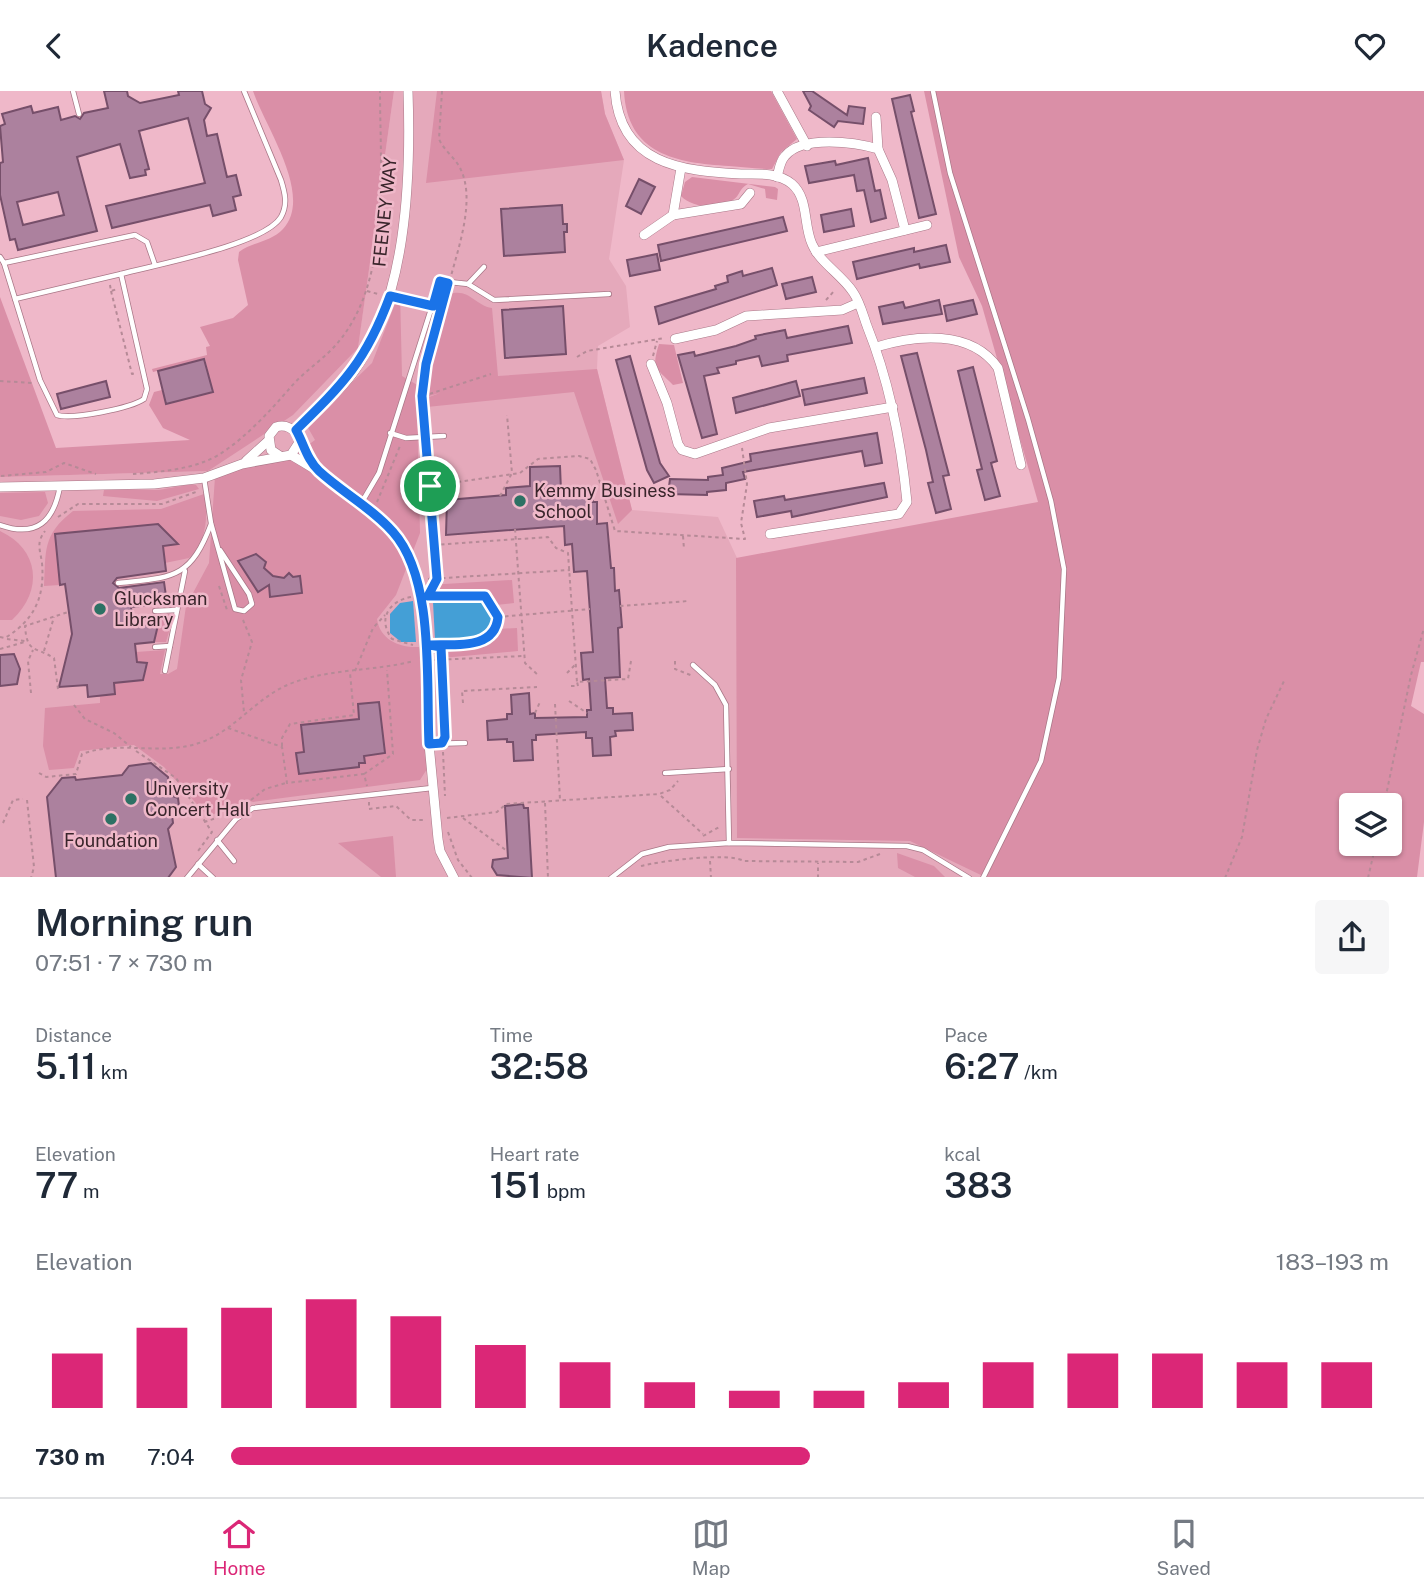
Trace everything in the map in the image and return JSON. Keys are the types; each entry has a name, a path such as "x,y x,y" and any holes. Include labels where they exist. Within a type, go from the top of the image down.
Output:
{"street":[{"name":"FEENEY WAY","path":"296,430 351,375 370,345 390,296 402,227 408,91"},
{"path":"615,91 619,113 629,138 646,153 681,168 786,180 800,194 808,234 816,252 853,292 876,347 893,407 902,456 905,508 899,514 770,534"},
{"path":"777,91 807,146"},
{"path":"876,117 878,149 892,180 905,230"},
{"path":"777,177 786,153 807,146 845,141 878,149"},
{"path":"673,215 681,168"},
{"path":"644,235 673,215 741,204 750,193"},
{"path":"816,252 927,225"},
{"path":"675,339 716,330 746,316 842,310 858,303"},
{"path":"876,347 903,339 939,337 963,342 987,355 998,368 1021,465"},
{"path":"651,363 682,450 695,454 769,428 893,407"},
{"path":"242,464 268,441 276,427 290,426 296,430 318,470"},
{"path":"268,441 271,450 280,456"},
{"path":"291,455 300,441"},
{"path":"0,487 206,482 242,464 291,455 318,470 361,503 401,542 419,580 427,645 429,744 440,851 454,877"}],"lane":[{"path":"73,91 79,114"},
{"path":"15,299 155,265 239,242 268,230 280,218 285,194 244,91"},
{"path":"933,91 950,173 1028,419 1051,502 1064,569 1059,678 1041,761 983,877"},
{"path":"4,263 135,235 147,242 155,265"},
{"path":"0,257 41,384 53,410 67,418 127,406 144,399 147,389 121,274"},
{"path":"468,284 484,267"},
{"path":"361,503 379,473 440,281 468,284 494,300 610,294"},
{"path":"390,433 426,439 444,436"},
{"path":"206,482 211,523 235,609 244,611 252,604 249,594 220,550"},
{"path":"0,525 27,529 47,520 57,503 60,485"},
{"path":"118,583 169,577 185,570 199,553 211,523"},
{"path":"165,671 185,570"},
{"path":"155,611 177,610"},
{"path":"155,647 170,646"},
{"path":"693,665 715,685 726,705 729,843"},
{"path":"429,744 466,743"},
{"path":"665,773 729,769"},
{"path":"187,877 236,818 254,808 433,788"},
{"path":"217,840 234,861"},
{"path":"611,877 642,854 669,847 729,843 907,846 923,850 968,877"},
{"path":"197,864 213,877"}],"path":[{"path":"123,474 157,472 208,461 262,420 293,384 341,339 366,291 376,250 381,180 380,91"},
{"path":"427,645 482,641 494,631 498,617 485,596 428,596 437,579 422,396 426,364 462,230 466,192 461,169 439,139 442,91"},
{"path":"366,291 433,306"},
{"path":"651,363 657,340"},
{"path":"422,396 491,374"},
{"path":"0,381 41,384"},
{"path":"500,496 512,473 507,415"},
{"path":"430,486 520,473 538,459 579,456 590,459 596,470 615,531 745,539 741,523 747,484 741,436"},
{"path":"370,511 387,482 403,443"},
{"path":"0,476 46,472 64,463 100,476"},
{"path":"54,521 78,504 162,504 206,482"},
{"path":"46,529 38,545 42,568 40,593 25,626 26,642 33,650 54,658 58,689"},
{"path":"515,529 524,656 528,670 538,674"},
{"path":"683,536 684,549"},
{"path":"434,545 548,537 556,548 568,553 578,686 570,686"},
{"path":"419,580 570,571"},
{"path":"282,747 282,738 290,724 354,715 352,672 373,628 399,599 414,597"},
{"path":"620,606 688,601"},
{"path":"498,617 590,609"},
{"path":"5,638 25,626 68,612"},
{"path":"386,614 385,627 392,639 401,644 441,647 446,806"},
{"path":"44,652 54,617"},
{"path":"243,619 253,642 242,680 244,713"},
{"path":"1386,793 1411,675 1424,628"},
{"path":"0,637 26,642"},
{"path":"0,649 26,642"},
{"path":"31,693 28,661 33,650"},
{"path":"430,660 524,656"},
{"path":"39,773 46,777 76,774 82,754 198,744 228,727 285,686 352,672 387,669 419,660"},
{"path":"577,682 628,679 631,661"},
{"path":"675,661 675,669 693,677"},
{"path":"567,673 576,663"},
{"path":"364,774 393,754 387,669"},
{"path":"1225,877 1242,837 1257,750 1266,719 1284,681"},
{"path":"463,703 462,691 537,687"},
{"path":"569,701 587,713"},
{"path":"535,713 540,702"},
{"path":"555,704 560,801"},
{"path":"74,705 85,719 114,733 176,778 212,832 192,859"},
{"path":"472,877 454,852 446,818 497,812 506,804 659,794 676,785 683,771"},
{"path":"659,794 702,831 703,860"},
{"path":"3,823 13,800 23,799"},
{"path":"27,800 34,867 31,877"},
{"path":"545,802 548,877"},
{"path":"463,817 507,851"},
{"path":"703,835 722,825"},
{"path":"634,870 665,860 703,860 734,856 744,861 858,862 886,853"},
{"path":"1368,877 1373,856"},
{"path":"710,859 711,877"},
{"path":"818,862 818,877"}],"shaded area":[{"path":"253,91 394,91 358,348 293,415 208,471 0,477 0,297 56,448 190,440 163,428 149,405 154,392 162,390 166,404 213,392 205,359 153,372 152,369 207,355 206,347 210,346 200,327 233,318 248,305 238,260 239,252 278,233 291,215 293,199 290,180"},
{"path":"394,91 601,91 605,114 624,160 609,259 626,286 630,327 598,346 597,369 632,510 718,517 737,558 1339,800 1339,856 1353,856 1357,877 0,877 0,477 208,471 358,347"},
{"path":"437,91 601,91 605,114 624,160 426,183"},
{"path":"624,91 771,91 797,139 781,152 772,169 709,165 673,158 645,142 634,129 627,112"},
{"path":"924,91 1424,91 1424,662 1421,662 1411,706 1424,714 1424,822 1417,877 985,877 910,841 737,838 736,558 1038,502 982,306 959,257"},
{"path":"692,177 775,187 778,189 777,200 766,198 765,189 748,184 727,203 699,205 681,196 685,182"},
{"path":"400,291 402,376 419,386 429,397 440,393 429,396 427,374 449,294 462,293 492,308 498,376 597,369 632,510 618,524 574,392 417,408 420,533 396,595 377,619 382,632 392,641 419,647 427,769 420,780 253,802 247,800 228,810 210,815 203,811 164,767 134,745 80,751 74,768 49,770 43,746 45,708 100,703 100,697 88,697 114,694 114,683 144,680 147,663 137,662 136,652 165,650 160,674 168,674 177,669 186,606 209,563 215,477 258,464 286,461 315,440 307,426 372,363"},
{"path":"659,344 674,345 683,383 673,385 659,371 655,359"},
{"path":"196,485 199,489 157,501 103,496 104,490 159,490"},
{"path":"45,492 48,503 39,516 21,520 0,516 0,493"},
{"path":"204,494 205,529 199,545 189,558 165,563 163,546 177,544 158,524 55,534 60,585 44,586 46,553 51,536 73,511 161,509"},
{"path":"0,531 23,548 33,571 29,596 12,620 0,620"},
{"path":"512,580 514,603 496,605 491,598 475,591 428,593 428,585"},
{"path":"170,614 173,618 166,642 155,642 157,625 133,625 132,617"},
{"path":"517,628 518,651 431,659 431,648 478,645 486,642 498,629"},
{"path":"393,836 396,877 381,877 338,843"},
{"path":"897,853 934,866 945,877 915,877 898,868"}],"water":[{"path":"478,600 491,611 491,622 487,629 473,637 435,640 433,602"},
{"path":"413,601 416,642 401,642 390,633 390,614 400,603"}],"building":[{"path":"104,91 127,91 128,96 140,103 179,95 178,91 202,91 205,104 211,108 204,120 207,136 217,134 227,177 236,175 241,195 233,197 236,210 213,216 210,205 112,228 106,206 205,183 188,118 139,131 149,169 145,170 146,175 130,178 120,144 77,157 97,231 18,250 15,239 10,240 0,195 0,163 3,162 0,126 5,124 2,114 31,106 33,113 58,107 61,120 75,116 80,119 84,113 108,108","holes":["58,192 64,215 23,225 17,202"]},
{"path":"803,91 812,91 847,115 849,106 865,108 863,124 838,121 834,127 809,110 811,106"},
{"path":"910,95 914,111 911,112 936,214 919,218 892,99"},
{"path":"868,158 875,191 880,190 886,218 871,222 864,190 857,191 854,175 809,183 805,166 835,161 836,165"},
{"path":"639,179 655,187 641,214 626,206"},
{"path":"562,205 563,224 567,224 567,232 564,232 565,252 504,256 501,209"},
{"path":"851,209 854,226 824,232 821,215"},
{"path":"783,217 787,231 661,261 658,245"},
{"path":"946,245 950,262 920,268 919,264 857,279 853,262 914,248 914,252"},
{"path":"657,254 660,270 630,276 627,260"},
{"path":"772,268 777,285 659,324 655,307 716,289 715,286 728,282 727,276 742,271 743,276"},
{"path":"812,277 816,292 786,299 782,284"},
{"path":"939,300 942,314 883,324 879,307 903,302 905,308"},
{"path":"973,300 977,314 947,321 944,306"},
{"path":"563,306 566,354 505,358 502,310"},
{"path":"848,326 852,343 787,355 788,361 762,366 759,356 736,361 736,364 717,368 719,373 704,376 717,434 702,438 678,355 694,352 695,356 736,346 756,339 755,336 785,330 787,338"},
{"path":"917,353 949,475 943,476 951,509 936,513 928,483 933,482 926,450 901,356"},
{"path":"630,356 660,463 669,476 654,483 647,470 616,360"},
{"path":"204,359 213,392 166,404 158,371"},
{"path":"973,367 997,461 991,463 1000,496 985,500 977,470 982,469 958,371"},
{"path":"864,378 867,393 805,405 802,390"},
{"path":"106,381 110,397 61,409 57,394"},
{"path":"796,381 800,396 736,413 733,398"},
{"path":"877,433 882,463 865,466 862,451 743,472 745,479 726,483 726,490 707,492 707,495 668,494 670,479 708,480 708,477 723,475 722,468 751,461 750,454"},
{"path":"560,466 561,491 592,489 593,502 597,502 597,524 607,523 611,568 614,568 615,591 619,590 622,627 618,628 620,677 605,678 607,708 613,708 613,714 632,713 633,730 615,731 616,736 610,737 611,755 593,756 592,738 586,738 586,732 536,735 536,740 532,740 533,760 514,761 513,742 507,742 507,739 488,740 487,721 507,719 507,714 512,714 511,695 529,693 530,714 535,713 535,718 587,717 587,710 591,710 589,679 583,680 581,653 593,652 587,571 574,572 572,544 565,545 564,526 446,535 447,500 506,495 506,488 530,486 530,467"},
{"path":"884,483 887,497 792,517 791,511 757,517 754,501 784,496 785,500"},
{"name":"Glucksman Library","path":"158,524 178,544 163,546 166,571 117,578 113,583 119,588 164,582 167,603 131,607 133,625 158,625 154,642 135,644 137,662 147,663 143,680 114,683 115,694 88,697 87,685 59,687 72,634 65,584 60,585 55,534"},
{"path":"256,554 266,562 264,568 273,576 284,578 289,573 293,577 300,576 302,593 270,597 269,585 258,592 238,561"},
{"path":"14,654 20,669 17,684 0,686 0,655"},
{"path":"379,702 385,753 364,756 365,763 359,763 359,767 299,774 296,753 304,752 301,725 359,719 358,704"},
{"name":"Foundation","path":"151,763 168,777 170,795 178,798 179,806 171,807 173,823 168,829 176,867 169,877 56,877 47,797 62,778 75,777 76,780 122,775 129,766"},
{"path":"523,804 524,808 528,808 532,877 497,875 492,867 493,860 508,858 505,806"}],"place":[{"name":"Kemmy Business School","path":"520,501"},
{"name":"Glucksman Library","path":"100,609"},
{"name":"University Concert Hall","path":"131,799"},
{"name":"Foundation","path":"111,819"}],"route":[{"path":"440,281 448,283 426,364 422,396 430,486 437,579 428,596 485,596 497,611 498,624 490,637 482,641 430,645 441,647 445,737 442,743 429,744 422,596 411,558 401,542 379,518 318,470 302,446 296,430 351,375 370,345 390,296 433,306 440,281"}]}
